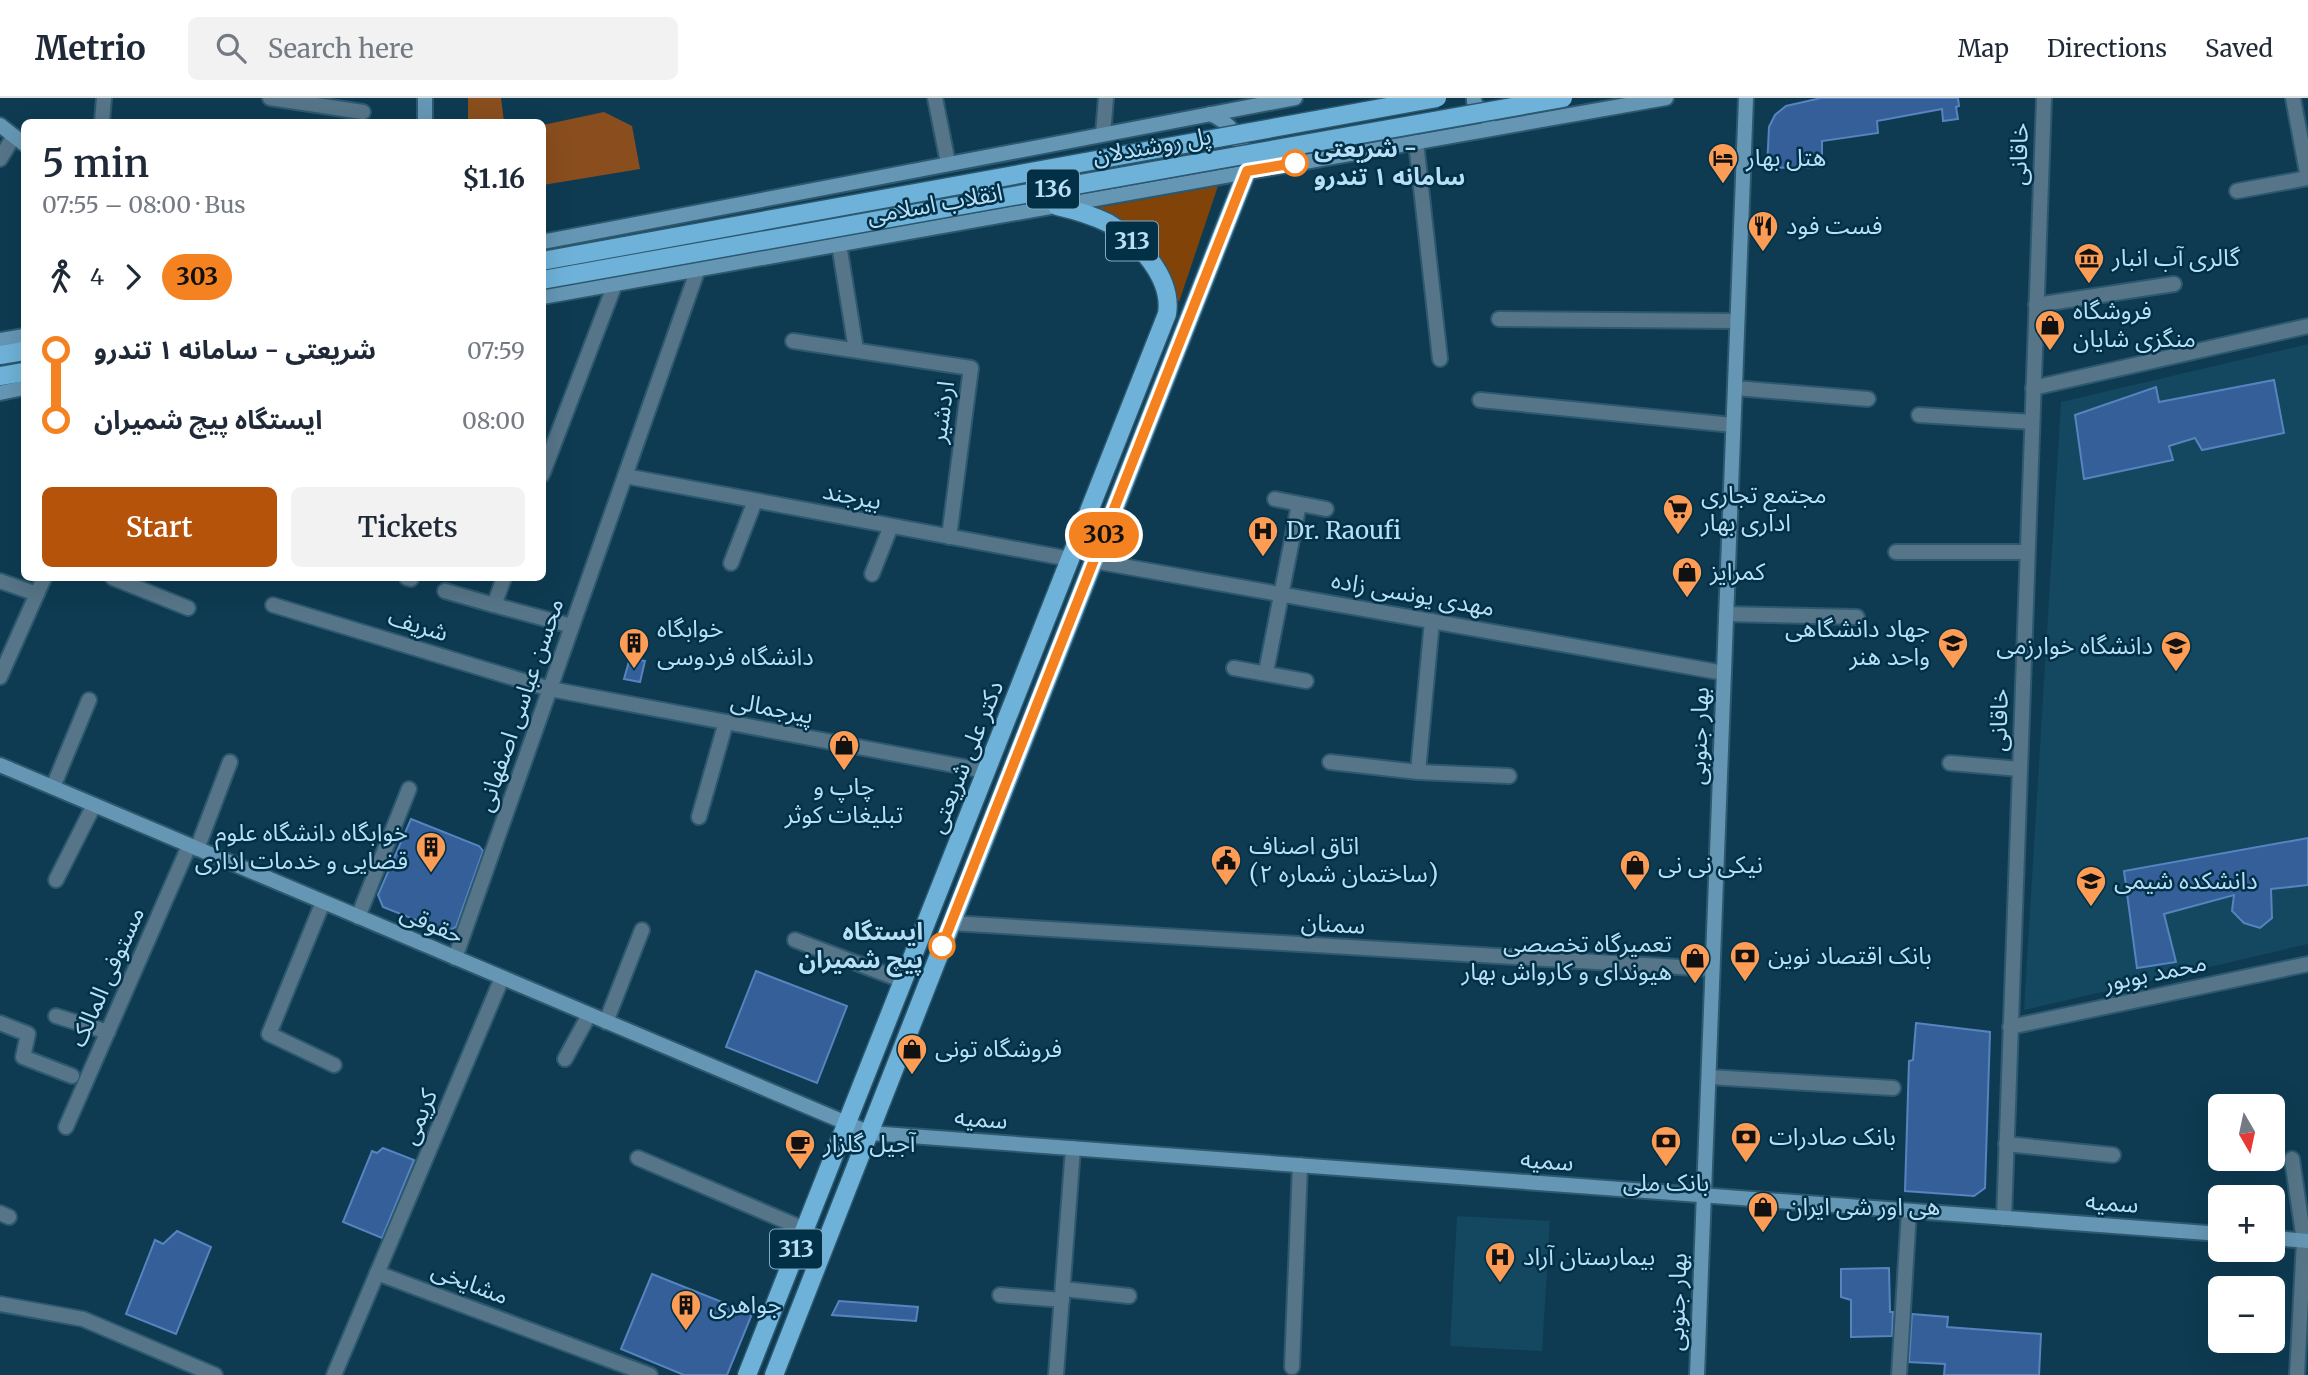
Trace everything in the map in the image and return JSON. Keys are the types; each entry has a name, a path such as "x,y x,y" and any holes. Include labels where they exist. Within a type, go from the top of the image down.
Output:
{"main road":[{"path":"425,98 425,119"},
{"name":"انقلاب اسلامی","path":"546,241 1295,98"},
{"name":"پل روشندلان","path":"546,260 1437,98"},
{"path":"1474,98 1474,102 1498,128"},
{"name":"پل روشندلان","path":"546,279 1563,98"},
{"name":"انقلاب اسلامی","path":"546,296 1666,98"},
{"name":"بهار جنوبی","path":"1697,1375 1746,98"},
{"path":"1210,114 1222,118 1237,135 1247,160 1247,171"},
{"path":"0,125 19,140"},
{"name":"دکتر علی شریعتی","path":"774,1375 1247,171"},
{"name":"دکتر علی شریعتی","path":"747,1375 1167,314 1169,305 1153,264 1127,237 1099,219 1057,205"},
{"path":"0,340 21,336"},
{"path":"0,355 21,352"},
{"path":"0,376 21,372"},
{"path":"0,393 21,389"},
{"name":"حقوقی","path":"0,765 846,1124"},
{"name":"سمیه","path":"846,1124 870,1133 2208,1233"},
{"path":"2285,1239 2306,1241"}],"street":[{"path":"102,119 104,98"},
{"path":"270,98 363,112"},
{"path":"935,98 948,163"},
{"path":"1103,134 1106,98"},
{"name":"خاقانی","path":"2004,1218 2044,98"},
{"path":"2237,191 2308,178 2293,98"},
{"path":"0,159 19,140"},
{"path":"1416,142 1440,359"},
{"path":"839,244 856,350"},
{"name":"محسن عباسی اصفهانی","path":"455,958 698,269"},
{"path":"546,465 615,284"},
{"path":"2036,305 2174,285"},
{"path":"1499,319 1738,321"},
{"path":"2033,388 2308,327"},
{"name":"اردشیر","path":"793,341 971,368 949,537"},
{"path":"1735,388 1868,399"},
{"path":"1480,400 1733,425"},
{"path":"1919,415 2032,422"},
{"name":"بیرجند","path":"625,476 1070,559"},
{"path":"1275,499 1326,509"},
{"path":"731,563 755,501"},
{"path":"1266,672 1298,504"},
{"path":"872,574 891,526"},
{"path":"1896,552 2027,552"},
{"name":"مهدی یونسی زاده","path":"1094,561 1724,673"},
{"path":"0,677 5,652 43,581"},
{"path":"120,581 188,608"},
{"path":"494,605 503,581"},
{"path":"0,582 37,594"},
{"path":"445,591 572,626"},
{"name":"شریف","path":"273,605 550,689"},
{"path":"1726,614 1857,617"},
{"path":"1418,772 1432,621"},
{"path":"1234,668 1306,681"},
{"name":"پیرجمالی","path":"550,689 986,771"},
{"path":"52,788 89,700"},
{"path":"699,817 726,722"},
{"name":"مستوفی المالک","path":"66,1127 230,762"},
{"path":"1330,762 1418,772 1509,776"},
{"path":"1950,763 2020,769"},
{"path":"358,917 409,789"},
{"path":"56,880 94,805"},
{"path":"323,902 269,1034 334,1065"},
{"name":"سمنان","path":"951,923 1712,969"},
{"path":"606,1022 642,930"},
{"path":"795,940 904,981"},
{"name":"محمد بوبور","path":"2010,1027 2308,964"},
{"name":"کریمی","path":"377,1273 502,978"},
{"path":"565,1059 589,1015"},
{"path":"56,1016 108,1032"},
{"path":"0,1023 28,1034 23,1057 72,1076"},
{"path":"1709,1077 1892,1088"},
{"path":"2006,1144 2113,1155"},
{"path":"1056,1375 1073,1148"},
{"path":"638,1157 804,1229"},
{"path":"2292,1159 2306,1241 2297,1375"},
{"path":"1292,1367 1300,1165"},
{"path":"1899,1375 1909,1211"},
{"path":"334,1375 377,1273"},
{"name":"مشایخی","path":"377,1273 650,1375"},
{"path":"1000,1295 1129,1296"},
{"path":"0,1304 83,1319 206,1373"}],"shaded area":[{"path":"468,98 501,98 504,119 468,119"},
{"path":"604,112 632,126 640,169 546,185 546,124"},
{"path":"1218,186 1179,302 1147,246 1096,208"},
{"name":"دانشگاه خوارزمی","path":"2308,344 2308,944 2024,1010 2061,402"},
{"name":"بیمارستان آراد","path":"1457,1216 1550,1221 1542,1351 1450,1346"}],"building":[{"path":"1821,98 1958,98 1958,119 1943,121 1942,109 1877,121 1878,133 1822,141 1822,167 1767,168 1769,127 1775,115 1786,106"},
{"path":"2274,380 2284,433 2202,450 2195,438 2169,446 2173,460 2084,479 2075,415 2156,387 2159,402"},
{"name":"خوابگاه دانشگاه فردوسی","path":"630,658 645,661 640,682 624,679"},
{"name":"خوابگاه دانشگاه علوم قضایی و خدمات اداری","path":"411,819 479,846 483,851 456,927 446,932 383,907 378,895"},
{"path":"2308,838 2308,885 2271,889 2272,918 2260,928 2244,923 2232,911 2234,895 2164,914 2176,962 2137,968 2124,871"},
{"path":"756,971 847,1006 817,1083 726,1047"},
{"path":"1916,1023 1990,1032 1985,1188 1974,1196 1905,1191 1909,1061 1913,1060"},
{"path":"383,1148 414,1160 382,1238 343,1222 372,1151 377,1153"},
{"path":"177,1231 211,1247 176,1334 126,1314 155,1240 163,1244"},
{"path":"1889,1268 1892,1336 1851,1337 1851,1300 1841,1297 1841,1269"},
{"name":"جواهری","path":"652,1274 752,1314 727,1375 684,1375 621,1349"},
{"path":"839,1301 918,1307 916,1321 832,1315"},
{"path":"1912,1314 1948,1317 1947,1327 2041,1334 2039,1375 1944,1375 1945,1364 1909,1362"}],"bus line":[{"name":"303","path":"942,946 1247,171 1295,163"}],"place":[{"name":"شریعتی - سامانه ۱ تندرو","path":"1295,163"},
{"name":"هتل بهار","path":"1723,185"},
{"name":"فست فود","path":"1763,253"},
{"name":"گالری آب انبار","path":"2089,285"},
{"name":"فروشگاه منگزی شایان","path":"2050,352"},
{"name":"مجتمع تجاری اداری بهار","path":"1678,536"},
{"name":"Dr. Raoufi","path":"1263,558"},
{"name":"کمرایز","path":"1687,599"},
{"name":"خوابگاه دانشگاه فردوسی","path":"634,670"},
{"name":"جهاد دانشگاهی واحد هنر","path":"1953,670"},
{"name":"دانشگاه خوارزمی","path":"2176,673"},
{"name":"چاپ و تبلیغات کوثر","path":"844,772"},
{"name":"خوابگاه دانشگاه علوم قضایی و خدمات اداری","path":"431,874"},
{"name":"اتاق اصناف (ساختمان شماره ۲)","path":"1226,887"},
{"name":"نیکی نی نی","path":"1635,892"},
{"name":"دانشکده شیمی","path":"2091,908"},
{"name":"ایستگاه پیچ شمیران","path":"942,946"},
{"name":"بانک اقتصاد نوین","path":"1745,983"},
{"name":"تعمیرگاه تخصصی هیوندای و کارواش بهار","path":"1695,985"},
{"name":"فروشگاه تونی","path":"912,1076"},
{"name":"بانک صادرات","path":"1746,1164"},
{"name":"بانک ملی","path":"1666,1168"},
{"name":"آجیل گلزار","path":"800,1171"},
{"name":"هی اور شی ایران","path":"1763,1234"},
{"name":"بیمارستان آراد","path":"1500,1284"},
{"name":"جواهری","path":"686,1332"}]}
